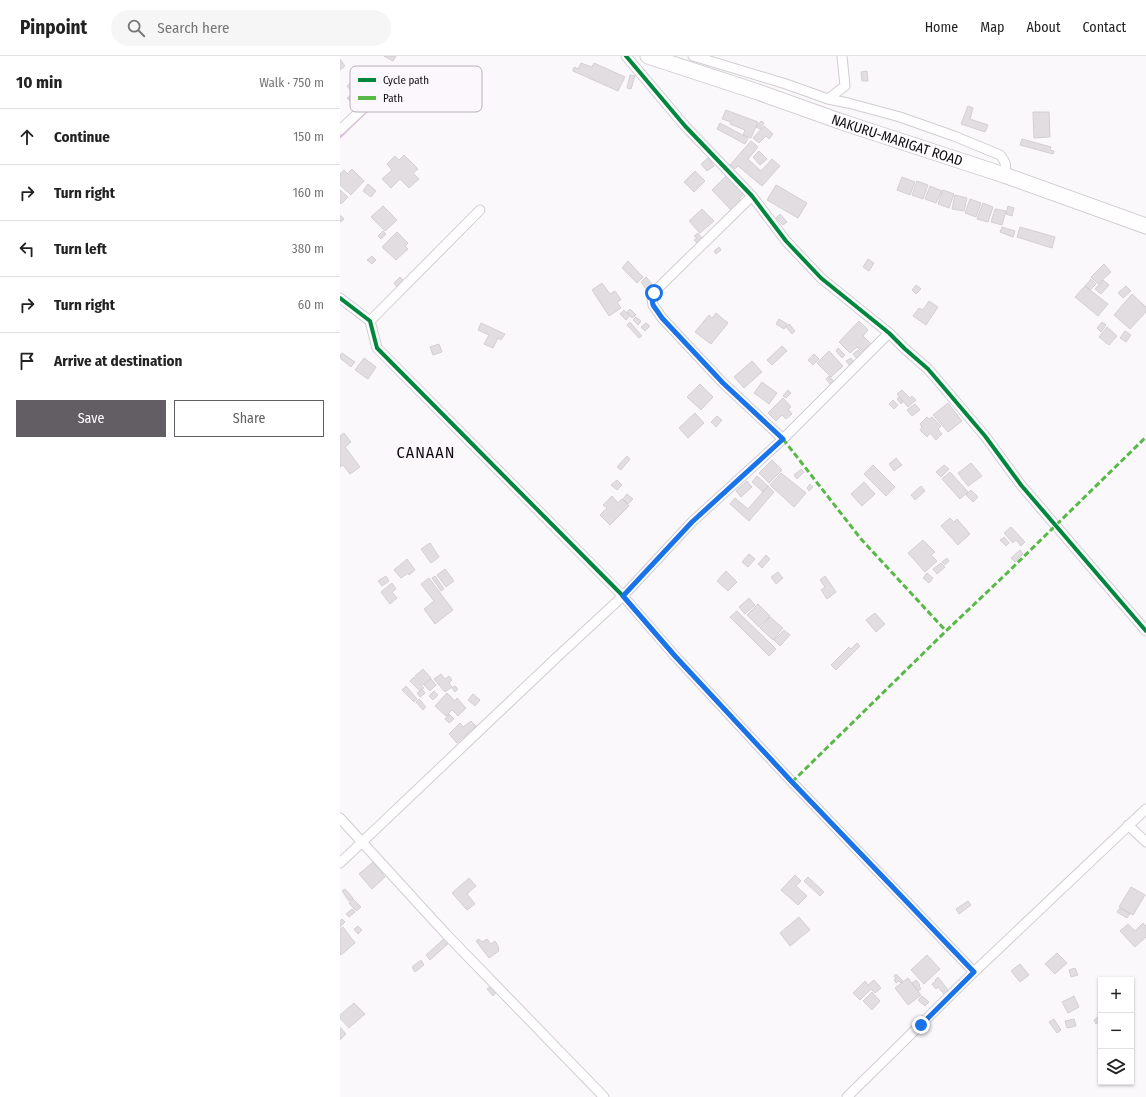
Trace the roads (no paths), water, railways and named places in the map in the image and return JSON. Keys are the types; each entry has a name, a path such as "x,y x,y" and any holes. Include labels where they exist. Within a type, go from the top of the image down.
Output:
{"main road":[{"name":"NAKURU-MARIGAT ROAD","path":"648,56 1004,175 1146,226"}],"street":[{"path":"626,56 685,126 752,196 786,241 821,278 890,333 905,349 928,369 985,436 1022,485 1146,631"},
{"path":"693,56 786,84 828,99 900,117 954,136 1000,155 1005,161 1006,166 1004,175"},
{"path":"842,56 848,103"},
{"path":"828,99 845,86"},
{"path":"341,127 358,112"},
{"path":"752,196 654,293 652,299 653,305 662,318 723,383 783,439"},
{"path":"370,321 480,210"},
{"path":"340,298 370,321 377,348 623,596 675,656 792,782 974,972"},
{"path":"340,863 623,596 692,522 783,439 890,333"},
{"path":"847,1097 974,972 1146,808"},
{"path":"340,818 446,934 604,1097"},
{"path":"1128,825 1146,842"}],"waterway":[{"path":"340,137 366,112"}],"district":[{"name":"CANAAN","path":"426,452"}]}
